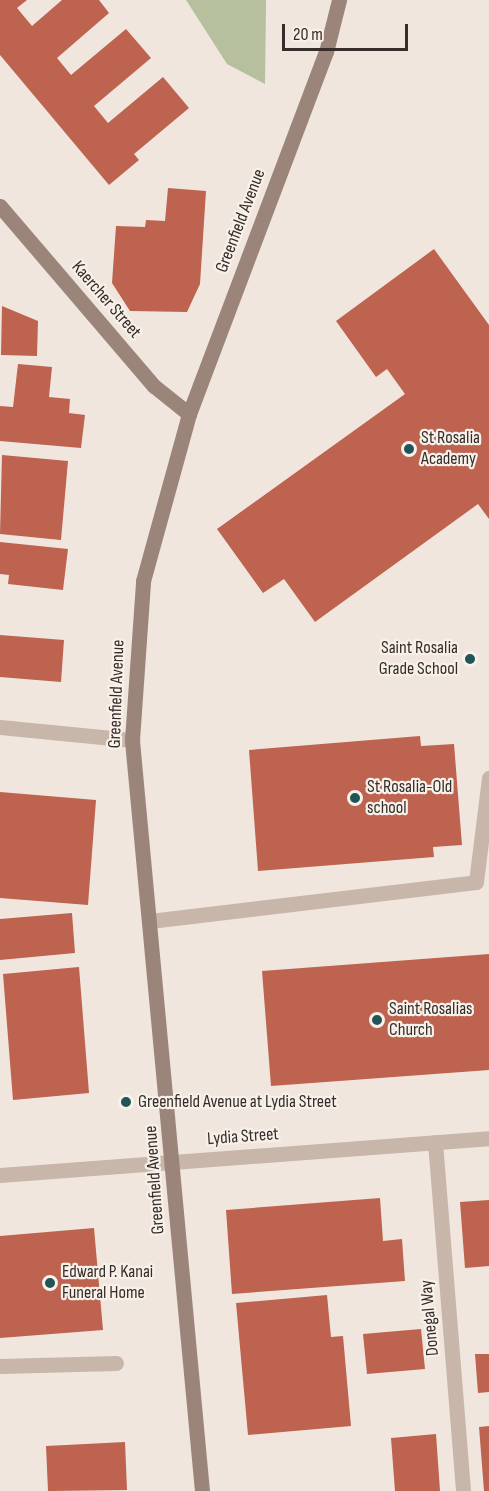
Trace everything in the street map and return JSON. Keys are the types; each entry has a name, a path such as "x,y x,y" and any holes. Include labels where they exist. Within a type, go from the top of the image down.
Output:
{"main road":[{"name":"Greenfield Avenue","path":"202,1491 132,740 143,581 189,414 326,52 339,0"},
{"name":"Kaercher Street","path":"0,206 154,386 189,414"}],"street":[{"path":"0,727 132,740"},
{"path":"150,921 476,882 489,778"},
{"name":"Lydia Street","path":"0,1175 489,1138"},
{"name":"Donegal Way","path":"435,1142 463,1491"},
{"path":"0,1366 116,1363"}],"green space":[{"path":"186,0 266,0 265,84 227,64"}],"building":[{"path":"0,0 27,0 17,8 32,26 62,0 99,0 109,13 57,58 71,75 126,29 151,58 94,106 108,123 163,77 189,108 134,154 139,160 109,185 0,55"},
{"path":"168,188 206,191 200,284 187,312 130,311 112,283 116,226 145,227 146,220 165,221"},
{"name":"St Rosalia Academy","path":"434,249 489,325 489,519 478,504 315,622 284,579 263,593 217,529 405,394 387,369 376,377 336,321"},
{"path":"2,306 38,321 37,356 1,355"},
{"path":"18,364 52,367 49,397 70,399 69,413 85,415 81,448 0,441 0,406 13,407"},
{"path":"2,455 68,461 61,540 0,534"},
{"path":"0,542 68,549 63,590 8,584 9,575 0,574"},
{"path":"0,635 64,640 61,682 0,677"},
{"name":"St Rosalia-Old school","path":"420,736 421,746 454,744 462,845 433,847 434,857 258,871 249,750"},
{"path":"0,792 96,800 88,905 0,898"},
{"path":"72,913 75,953 0,960 0,919"},
{"name":"Saint Rosalias Church","path":"489,954 489,1070 271,1086 262,971"},
{"path":"79,967 89,1093 13,1100 3,974"},
{"path":"380,1198 383,1241 402,1239 405,1281 232,1294 226,1210"},
{"path":"489,1200 489,1266 465,1268 460,1202"},
{"name":"Edward P. Kanai Funeral Home","path":"94,1228 103,1330 0,1338 0,1236"},
{"path":"327,1295 331,1337 343,1336 351,1426 248,1435 236,1303"},
{"path":"421,1329 425,1369 367,1374 363,1334"},
{"path":"475,1354 489,1354 489,1392 478,1393"},
{"path":"489,1426 489,1491 484,1491 479,1427"},
{"path":"436,1434 440,1491 395,1491 391,1438"},
{"path":"125,1442 127,1490 48,1491 46,1446"}],"place":[{"name":"St Rosalia Academy","path":"409,449"},
{"name":"Saint Rosalia Grade School","path":"470,659"},
{"name":"St Rosalia-Old school","path":"355,798"},
{"name":"Saint Rosalias Church","path":"377,1020"},
{"name":"Greenfield Avenue at Lydia Street","path":"126,1102"},
{"name":"Edward P. Kanai Funeral Home","path":"50,1283"}]}
